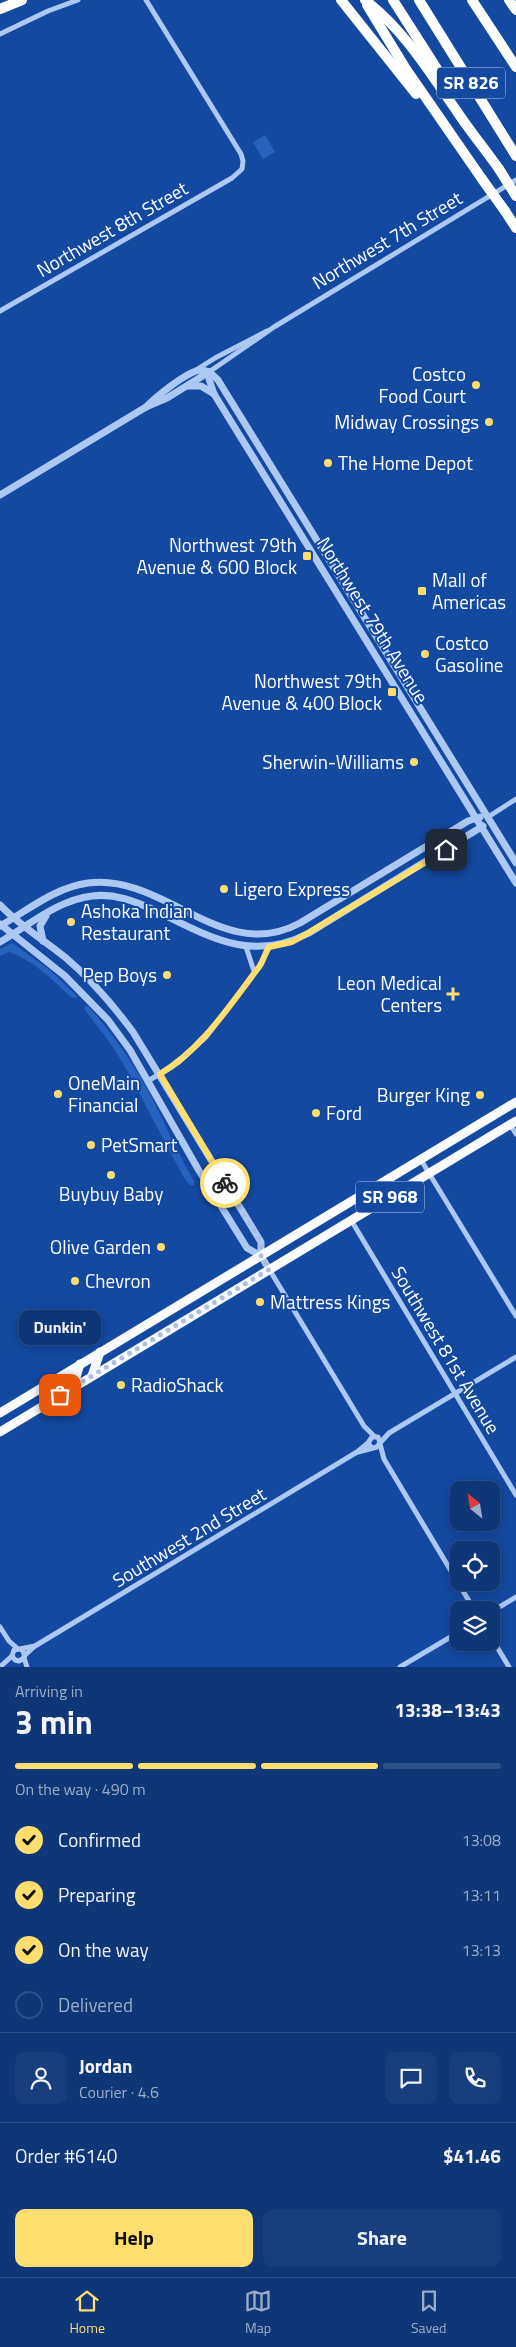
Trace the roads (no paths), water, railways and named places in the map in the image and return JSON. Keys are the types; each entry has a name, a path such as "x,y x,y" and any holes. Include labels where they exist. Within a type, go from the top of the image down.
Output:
{"highway":[{"path":"0,9 22,0"},
{"path":"342,0 452,137"},
{"path":"365,0 394,50 516,228"},
{"path":"365,0 390,23 419,55 457,112 499,169"},
{"path":"393,0 516,196"},
{"name":"SR 826","path":"419,0 516,156"},
{"name":"SR 826","path":"472,0 516,67"},
{"path":"509,0 516,10"}],"main road":[{"name":"SR 968","path":"0,1413 516,1102"},
{"name":"SR 968","path":"0,1432 513,1122"},
{"path":"92,1376 100,1352"},
{"path":"72,1387 80,1364"}],"street":[{"path":"0,34 40,14 78,0"},
{"name":"Northwest 8th Street","path":"0,311 239,173 244,164 241,154 146,0"},
{"name":"Northwest 7th Street","path":"146,407 163,391 209,372 274,327 516,180"},
{"name":"Northwest 7th Street","path":"0,495 146,407 175,393 203,365 246,340 274,327"},
{"path":"194,372 202,370 209,372"},
{"name":"Northwest 79th Avenue","path":"209,372 209,379 214,394 516,884"},
{"name":"Northwest 79th Avenue","path":"209,372 220,384 516,863"},
{"path":"185,383 201,386 214,394"},
{"path":"351,616 361,612"},
{"path":"0,942 47,913 80,898 100,895 117,896 140,904 222,942 246,947 269,947 292,942 482,828 488,817 516,799"},
{"path":"468,1601 384,1459 370,1445 364,1426 270,1269 261,1256 248,1248 198,1169 148,1080 123,1040 88,996 1,925 64,889 89,883 106,882 138,889 232,931 268,934 300,923 475,817 488,817"},
{"path":"0,905 24,927 80,970 113,1005 160,1074 261,1242 261,1256"},
{"path":"43,941 41,924 47,913"},
{"path":"246,947 254,970"},
{"path":"148,1080 179,1062 202,1042 254,970 259,967 269,947"},
{"path":"513,1122 516,1134"},
{"path":"421,1160 516,1316"},
{"name":"Southwest 81st Avenue","path":"351,1220 516,1495"},
{"path":"370,1445 380,1444 388,1434 516,1357"},
{"path":"364,1426 375,1436 380,1444 384,1459"},
{"path":"375,1436 388,1434"},
{"path":"370,1445 375,1436"},
{"name":"Southwest 2nd Street","path":"17,1661 35,1646 370,1445"},
{"path":"500,1607 516,1597"},
{"path":"0,1627 9,1641 12,1655 22,1667"},
{"path":"400,1667 450,1637"},
{"path":"9,1641 20,1649 27,1667"},
{"name":"Southwest 2nd Street","path":"12,1655 20,1649 35,1646"},
{"path":"499,1651 509,1667"},
{"path":"2,1666 12,1655"},
{"path":"2,1666 17,1661"}],"place":[{"name":"Costco Food Court","path":"476,385"},
{"name":"Midway Crossings","path":"489,422"},
{"name":"The Home Depot","path":"328,463"},
{"name":"Northwest 79th Avenue & 600 Block","path":"307,556"},
{"name":"Mall of Americas","path":"422,591"},
{"name":"Costco Gasoline","path":"425,654"},
{"name":"Northwest 79th Avenue & 400 Block","path":"392,692"},
{"name":"Sherwin-Williams","path":"414,762"},
{"name":"Ligero Express","path":"224,889"},
{"name":"Ashoka Indian Restaurant","path":"71,922"},
{"name":"Pep Boys","path":"167,975"},
{"name":"Leon Medical Centers","path":"453,994"},
{"name":"OneMain Financial","path":"58,1094"},
{"name":"Burger King","path":"480,1095"},
{"name":"Ford","path":"316,1113"},
{"name":"PetSmart","path":"91,1145"},
{"name":"Buybuy Baby","path":"111,1175"},
{"name":"Olive Garden","path":"161,1247"},
{"name":"Chevron","path":"75,1281"},
{"name":"Mattress Kings","path":"260,1302"},
{"name":"RadioShack","path":"121,1385"},
{"name":"Dunkin'","path":"60,1395"}]}
